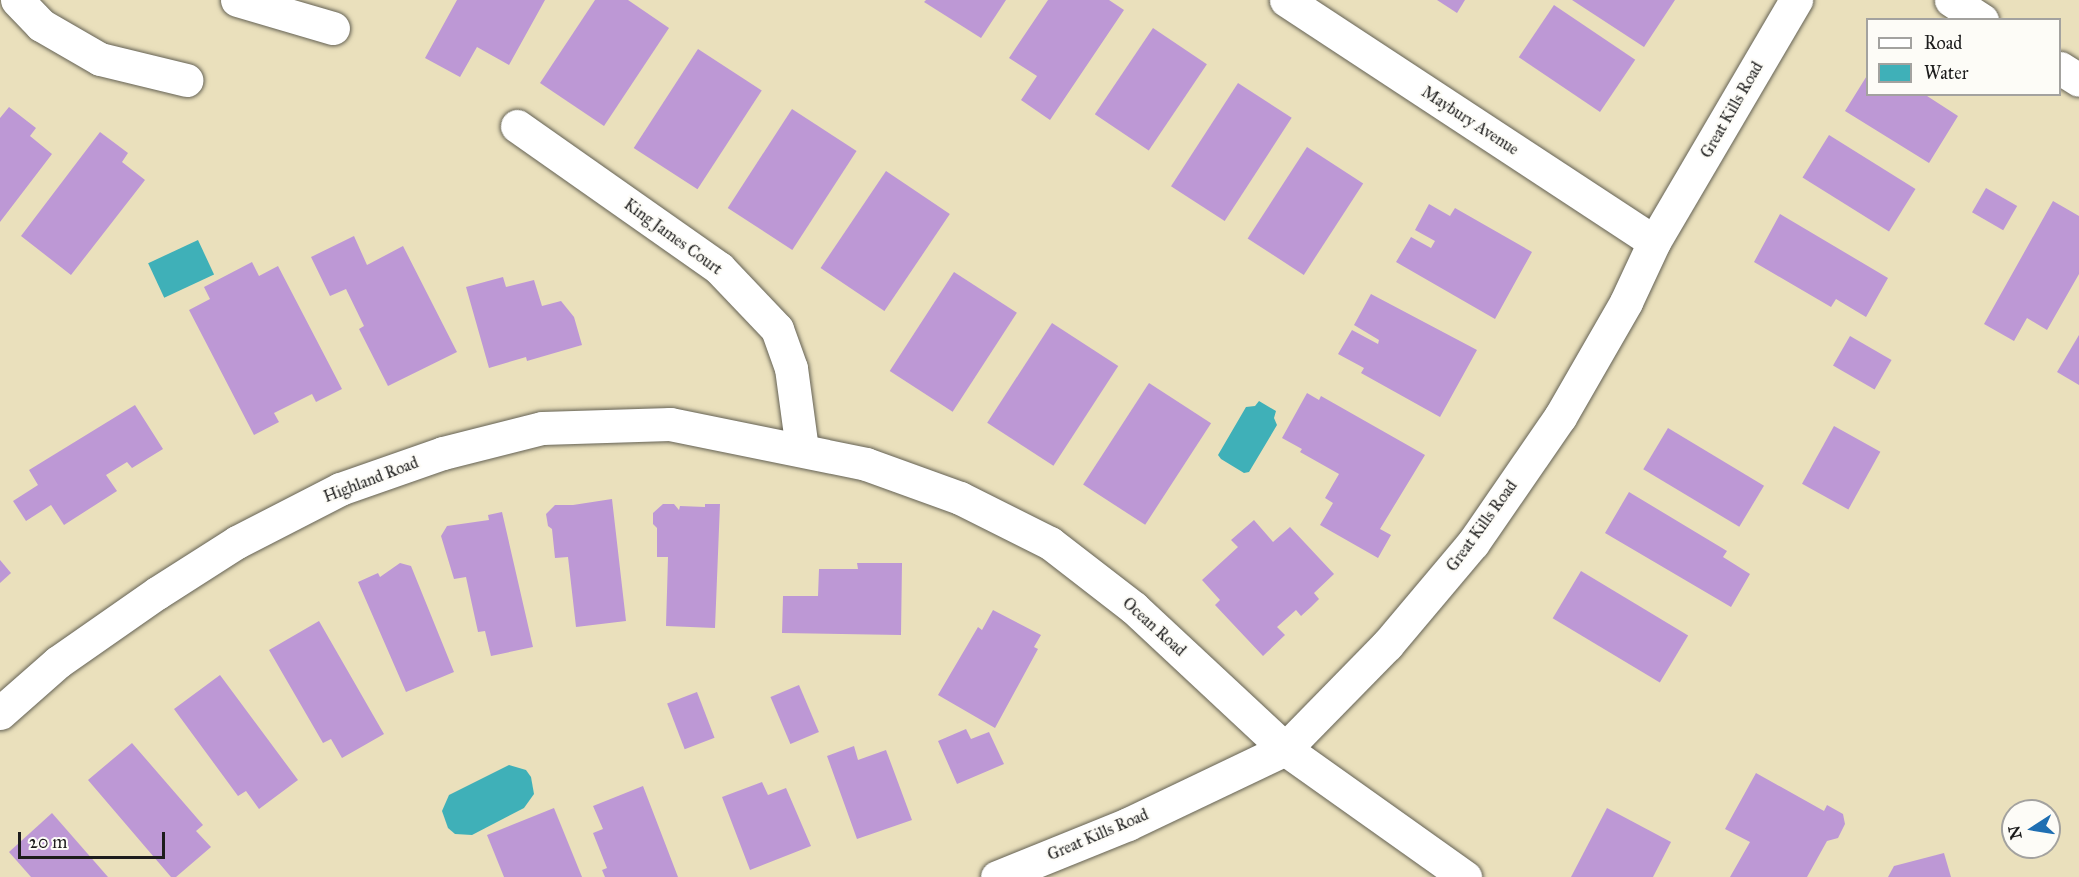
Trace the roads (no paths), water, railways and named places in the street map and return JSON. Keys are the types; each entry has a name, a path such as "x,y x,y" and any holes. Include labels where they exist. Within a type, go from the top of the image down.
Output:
{"street":[{"path":"17,0 41,25 100,58 186,80"},
{"path":"237,0 333,28"},
{"name":"Maybury Avenue","path":"1286,0 1654,242"},
{"name":"Great Kills Road","path":"997,877 1128,824 1285,749 1388,645 1473,543 1560,417 1626,302 1654,242 1796,0"},
{"path":"1951,0 1979,18"},
{"path":"2061,69 2079,80"},
{"name":"King James Court","path":"517,126 719,268 777,329 791,368 802,449"},
{"name":"Highland Road","path":"0,713 58,662 237,542 340,489 443,453 542,428 670,424 802,449"},
{"name":"Ocean Road","path":"802,449 866,464 960,498 1050,543 1134,608 1285,749 1465,877"}],"water":[{"path":"198,240 214,274 164,298 148,263"},
{"path":"1259,401 1276,411 1274,418 1277,425 1249,472 1244,473 1218,455 1246,407 1255,406"},
{"path":"509,765 526,770 531,777 534,794 524,808 472,835 455,834 448,828 442,811 449,795"}]}
